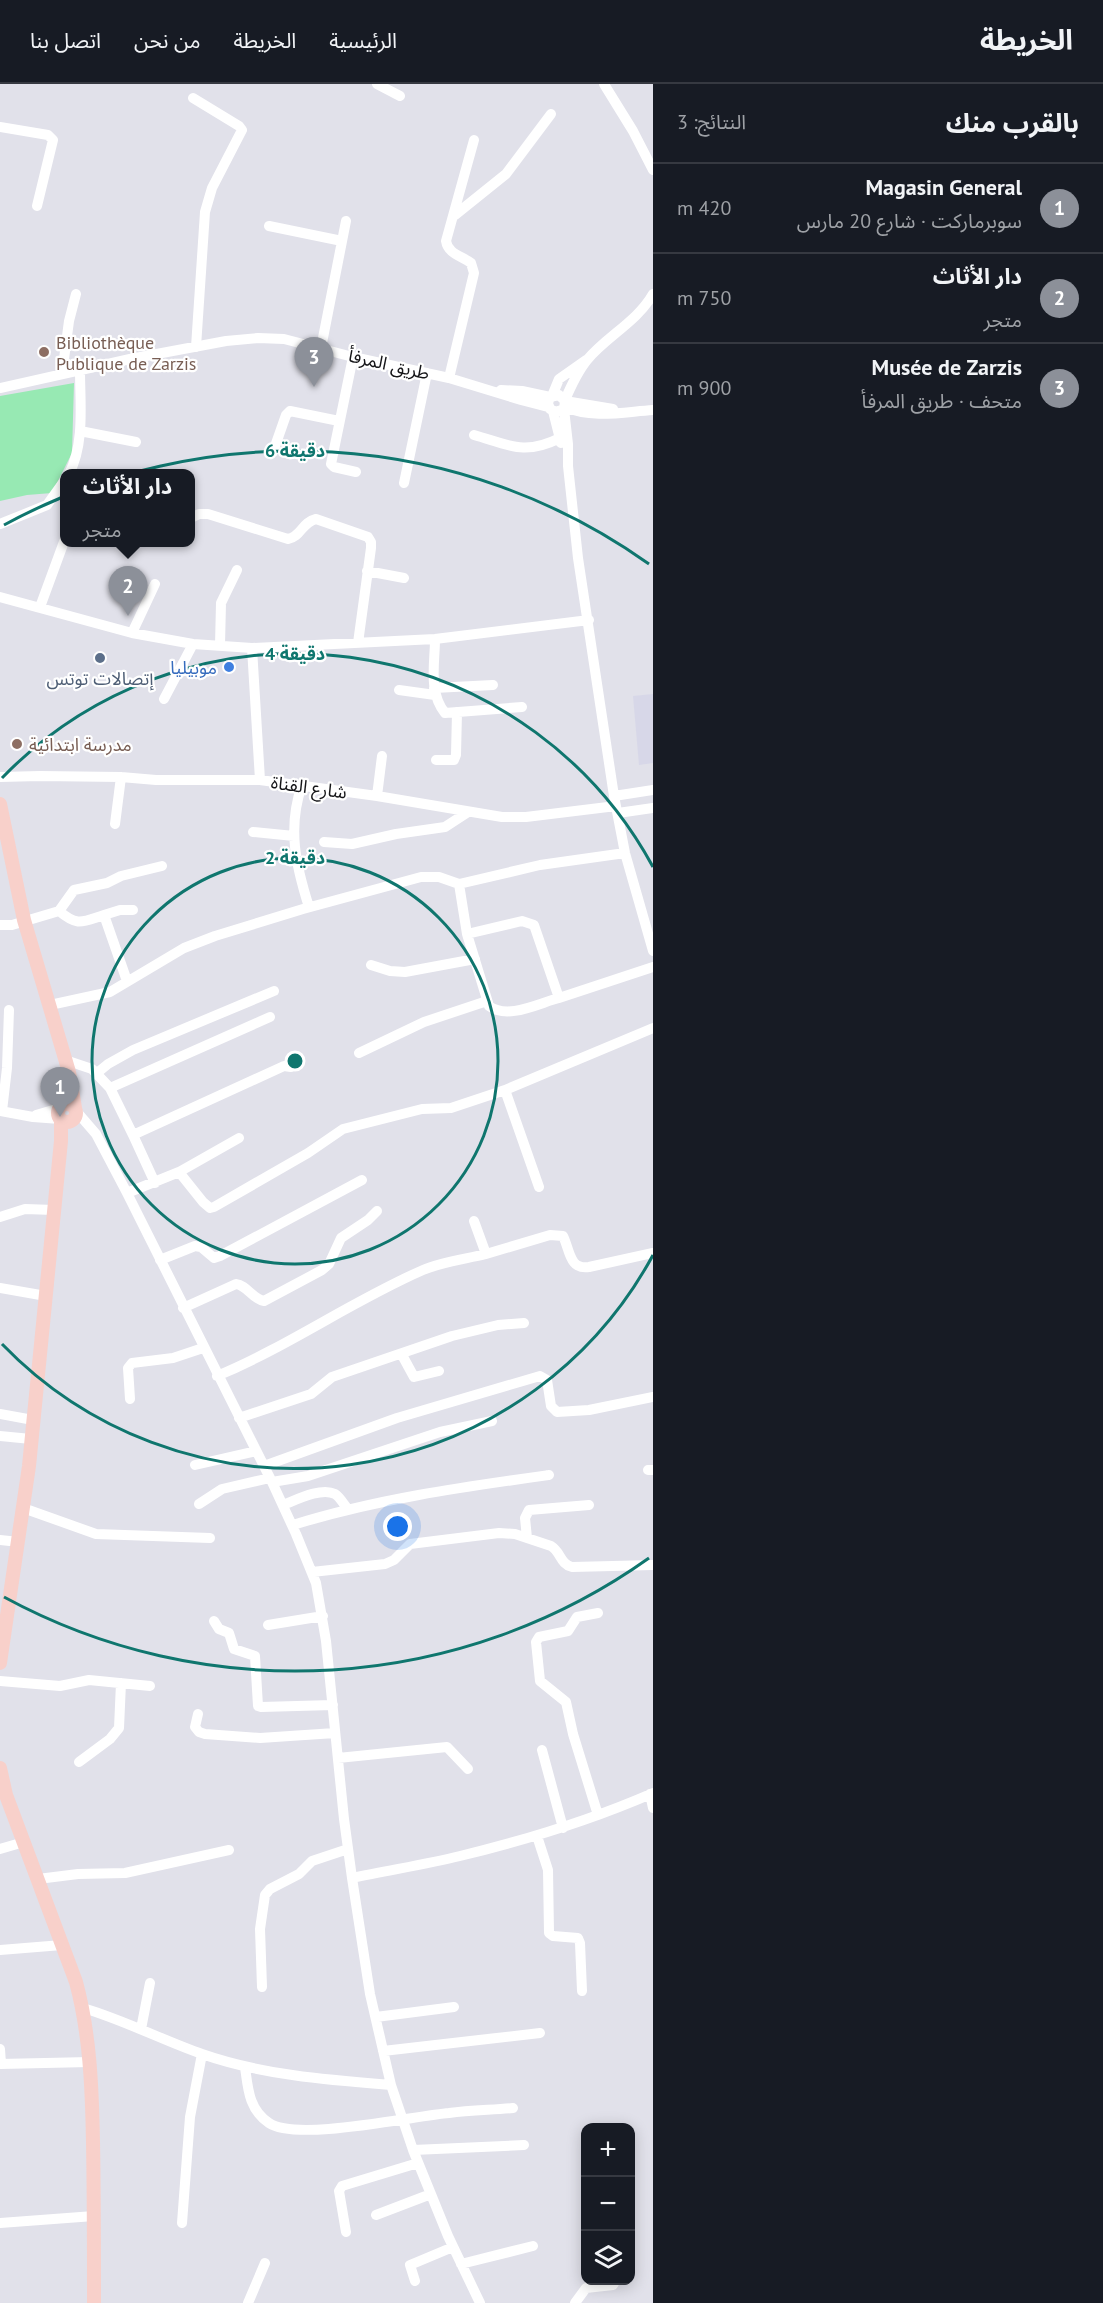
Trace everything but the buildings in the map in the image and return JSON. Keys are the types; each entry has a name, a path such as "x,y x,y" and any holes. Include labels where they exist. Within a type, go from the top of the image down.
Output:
{"main road":[{"path":"0,804 24,920 72,1084 61,1141 19,1542 5,1598 0,1663"},
{"path":"0,1768 3,1795 38,1879 83,2008 90,2062 94,2303"}],"street":[{"path":"377,84 400,96"},
{"path":"604,84 633,131 653,171"},
{"path":"193,98 242,130 212,188 206,212 196,347"},
{"path":"454,215 506,174 552,114"},
{"path":"0,127 48,135 53,140 37,206"},
{"path":"449,378 474,273 471,263 452,252 447,245 474,140"},
{"path":"321,348 346,220"},
{"path":"269,226 342,241"},
{"path":"62,374 69,321 76,294"},
{"path":"495,390 522,391 544,386 564,374 588,358 633,319 653,294"},
{"name":"طريق المرفأ","path":"0,388 196,347 258,338 284,339 495,390"},
{"path":"353,357 331,464 333,467 356,472"},
{"path":"588,358 558,404 568,444 568,466 578,558 616,805 625,853 653,951"},
{"path":"71,469 77,454 80,431 80,370"},
{"path":"404,483 427,373"},
{"path":"564,374 556,384 560,438 568,466"},
{"path":"495,390 521,400 628,411 653,410"},
{"path":"522,391 558,404"},
{"path":"273,452 286,415 290,411 339,421"},
{"path":"80,431 136,442"},
{"path":"474,435 519,448 532,449 560,438"},
{"path":"0,524 47,505 60,487"},
{"path":"195,516 208,514 288,539 296,537 303,526 312,520 323,521 360,533 370,539 358,643"},
{"path":"39,607 62,547"},
{"path":"220,645 221,603 237,570"},
{"path":"367,571 404,578"},
{"path":"132,633 155,584"},
{"path":"0,597 132,633 193,644 252,648 435,639 589,620"},
{"path":"435,639 434,691 445,713 522,707"},
{"path":"164,699 193,644"},
{"path":"252,648 260,780"},
{"path":"399,690 434,691 493,685"},
{"path":"436,760 454,760 457,712"},
{"path":"377,796 382,756"},
{"name":"شارع القناة","path":"0,777 260,780 377,796 502,817 526,817 616,805"},
{"path":"115,824 121,777"},
{"path":"302,786 294,812 294,836 300,877 309,907"},
{"path":"616,805 653,790"},
{"path":"616,805 653,808"},
{"path":"324,842 352,844 396,834 445,827 468,812"},
{"path":"253,832 294,836"},
{"path":"50,1005 110,992 184,948 215,936 309,907 421,877 439,877 459,884 540,865 625,853"},
{"path":"0,925 12,925 59,911 74,890 107,883 121,876 162,866"},
{"path":"459,884 467,934 487,1001 495,1010 507,1012 559,998 653,967"},
{"path":"59,911 72,921 79,923 120,910 133,910"},
{"path":"104,915 127,981"},
{"path":"467,934 522,921 534,925 559,998"},
{"path":"371,965 390,971 405,972 475,959"},
{"path":"97,1073 108,1064 134,1050 274,991"},
{"path":"358,1053 424,1022 487,1001"},
{"path":"9,1011 7,1068 1,1111 27,1116 67,1114 96,1134 271,1480 312,1572 323,1616 352,1878 383,2051 391,2085 418,2163 460,2264 480,2303"},
{"path":"110,1088 202,1045 270,1017"},
{"path":"179,1172 203,1202 210,1208 214,1207 308,1153 343,1129 422,1109 451,1108 505,1090 653,1028"},
{"path":"65,1062 84,1066 97,1073 110,1088 155,1183"},
{"path":"133,1135 284,1066 291,1067"},
{"path":"505,1090 540,1187"},
{"path":"127,1193 179,1172 239,1138"},
{"path":"160,1260 195,1246 201,1247 214,1258 220,1256 363,1180"},
{"path":"0,1217 25,1209 54,1210"},
{"path":"183,1308 236,1284 242,1285 257,1299 264,1301 298,1284 329,1264 340,1238 368,1220 377,1211"},
{"path":"474,1221 486,1254"},
{"path":"217,1376 284,1346 325,1319 425,1269 550,1235 563,1236 573,1263 578,1267 589,1268 653,1253"},
{"path":"0,1288 46,1296"},
{"path":"239,1418 311,1394 332,1377 470,1332 498,1325 524,1323"},
{"path":"130,1399 128,1368 132,1363 173,1358 203,1348"},
{"path":"402,1355 414,1377 439,1371"},
{"path":"264,1466 397,1418 540,1376 547,1380 551,1406 557,1412 589,1410 653,1397"},
{"path":"0,1414 33,1420"},
{"path":"199,1504 222,1489 308,1476 432,1434 492,1421"},
{"path":"0,1436 31,1439"},
{"path":"195,1465 256,1451"},
{"path":"292,1526 348,1509 477,1485 549,1475"},
{"path":"283,1505 328,1493 338,1497 348,1509"},
{"path":"527,1538 525,1518 529,1510 590,1505"},
{"path":"23,1509 96,1534 210,1538"},
{"path":"312,1572 385,1564 394,1560 410,1544 499,1533 515,1534 551,1546 556,1549 562,1562 572,1568 653,1565"},
{"path":"0,1540 19,1542"},
{"path":"598,1613 577,1617 568,1631 539,1637 536,1642 540,1681 566,1702 573,1734 598,1815"},
{"path":"268,1625 323,1616"},
{"path":"214,1621 219,1629 229,1633 234,1649 255,1656 258,1706 333,1705"},
{"path":"0,1681 51,1686 89,1680 150,1686"},
{"path":"79,1762 110,1739 119,1728 121,1683"},
{"path":"198,1714 195,1727 199,1732 212,1735 260,1738 335,1733"},
{"path":"338,1758 447,1747 468,1769"},
{"path":"542,1750 563,1828"},
{"path":"352,1878 458,1857 537,1836 651,1794 653,1808"},
{"path":"537,1836 548,1870 549,1932 553,1936 578,1938 582,1991"},
{"path":"0,1849 24,1842"},
{"path":"262,1987 260,1929 265,1895 270,1889 299,1874 312,1861 348,1849"},
{"path":"38,1879 125,1872 229,1850"},
{"path":"0,1950 62,1946"},
{"path":"141,2029 150,1983"},
{"path":"376,2017 454,2007"},
{"path":"83,2008 202,2054 245,2067 330,2080 391,2085"},
{"path":"383,2051 540,2033"},
{"path":"0,2049 0,2064 90,2062"},
{"path":"182,2223 190,2117 202,2054"},
{"path":"245,2067 250,2100 257,2113 279,2128 311,2130 363,2127 450,2112 513,2108"},
{"path":"413,2150 524,2145"},
{"path":"346,2232 339,2191 342,2186 418,2163"},
{"path":"376,2215 431,2194"},
{"path":"0,2223 94,2216"},
{"path":"460,2264 533,2246"},
{"path":"415,2281 410,2265 453,2247"},
{"path":"248,2303 265,2262"},
{"path":"575,2303 586,2288 614,2285"},
{"path":"94,2303 102,2303"}],"shaded area":[{"path":"653,694 653,763 639,765 633,696"}],"green space":[{"path":"74,383 72,453 64,469 60,469 60,477 52,493 27,495 0,501 0,396"}],"place":[{"name":"Bibliothèque Publique de Zarzis","path":"44,352"},
{"name":"Musée de Zarzis","path":"314,387"},
{"name":"دار الأثاث","path":"128,616"},
{"name":"إتصالات توتس","path":"100,658"},
{"name":"موبيليا","path":"229,667"},
{"name":"مدرسة ابتدائية","path":"17,744"},
{"name":"Magasin General","path":"60,1117"}]}
